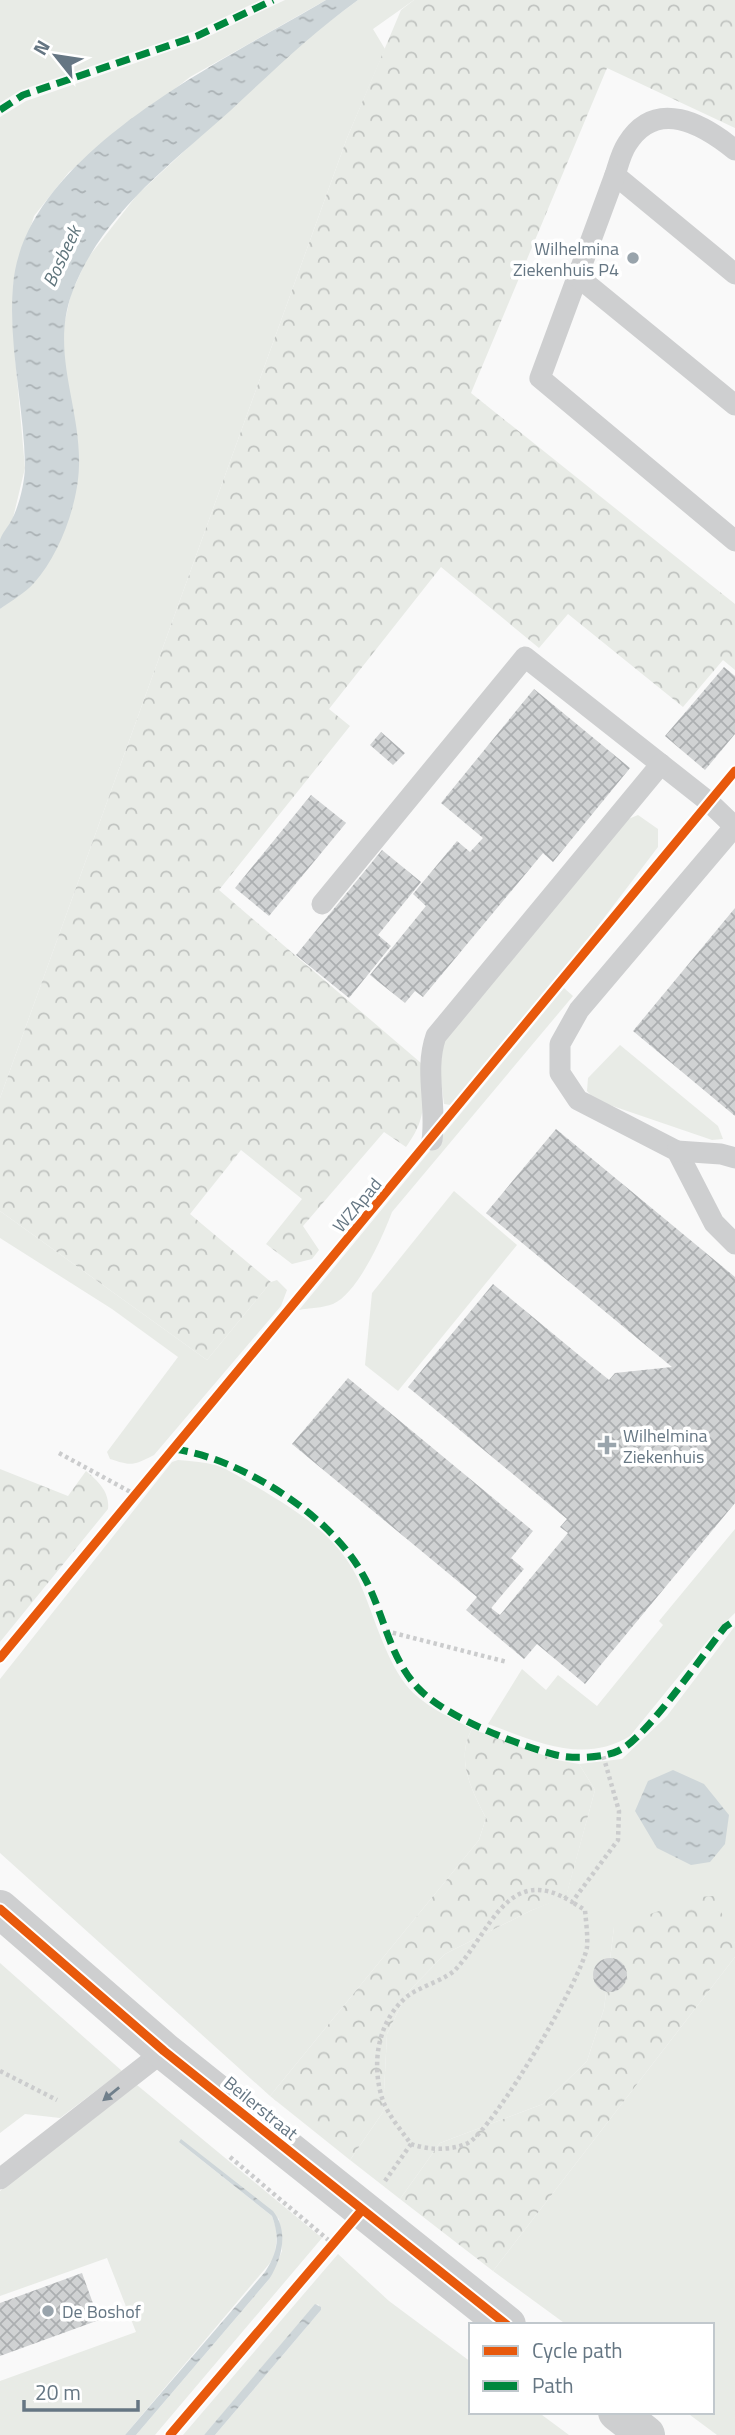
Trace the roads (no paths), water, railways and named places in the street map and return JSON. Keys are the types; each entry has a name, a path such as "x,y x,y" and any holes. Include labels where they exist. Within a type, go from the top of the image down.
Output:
{"street":[{"name":"Beilerstraat","path":"0,1909 164,2051 504,2323"},
{"path":"620,2414 646,2435"}],"lane":[{"path":"735,150 708,128 675,118 647,122 627,144 540,378 735,541"},
{"path":"615,175 735,274"},
{"path":"577,276 735,405"},
{"path":"322,904 525,657 735,826 579,1010 560,1044 560,1073 578,1100 677,1151 721,1154 735,1158"},
{"path":"432,1140 435,1118 430,1060 436,1036 661,764"},
{"path":"677,1151 714,1223 735,1244"},
{"path":"0,2179 164,2051"}],"water":[{"name":"Bosbeek","path":"326,0 358,0 308,39 139,193 100,240 84,265 72,293 64,337 78,444 79,466 75,496 66,528 52,558 34,583 0,609 0,540 17,509 25,472 12,308 13,286 25,238 52,194 90,153 135,116 185,82"},
{"path":"673,1770 704,1784 729,1815 725,1844 710,1862 691,1865 657,1848 635,1811 648,1781"},
{"path":"181,2139 273,2211 281,2227 282,2244 278,2262 270,2278 136,2435 125,2435 265,2272 273,2258 276,2245 272,2216 179,2142"},
{"path":"315,2304 321,2307 321,2310 215,2435 204,2435"}],"place":[{"name":"Wilhelmina Ziekenhuis P4","path":"633,258"},
{"name":"Wilhelmina Ziekenhuis","path":"607,1445"},
{"name":"De Boshof","path":"48,2311"}]}
